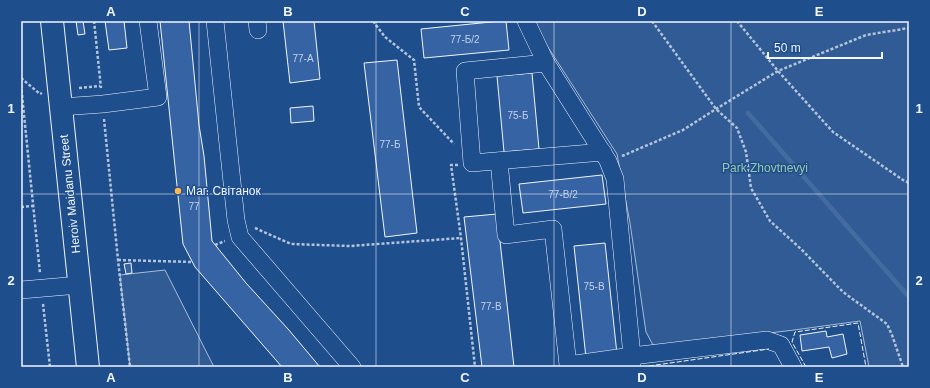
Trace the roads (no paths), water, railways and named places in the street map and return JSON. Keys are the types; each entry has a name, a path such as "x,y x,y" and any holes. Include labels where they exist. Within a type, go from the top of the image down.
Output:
{"main road":[{"name":"Heroiv Maidanu Street","path":"52,21 88,367"}],"lane":[{"path":"61,107 103,104 158,97 148,21"},
{"path":"215,21 236,220 240,237 352,367"},
{"path":"526,21 546,63 606,157 615,179 632,362"},
{"path":"546,63 465,71 472,163 606,157"},
{"path":"499,161 506,235 553,229 568,365 632,362 767,340 781,345 793,367"},
{"path":"22,289 79,285"}],"waterway":[{"path":"748,113 909,297"}],"place":[{"name":"Маг. Світанок","path":"178,191"}],"park label":[{"name":"Park Zhovtnevyi","path":"765,168"}]}
